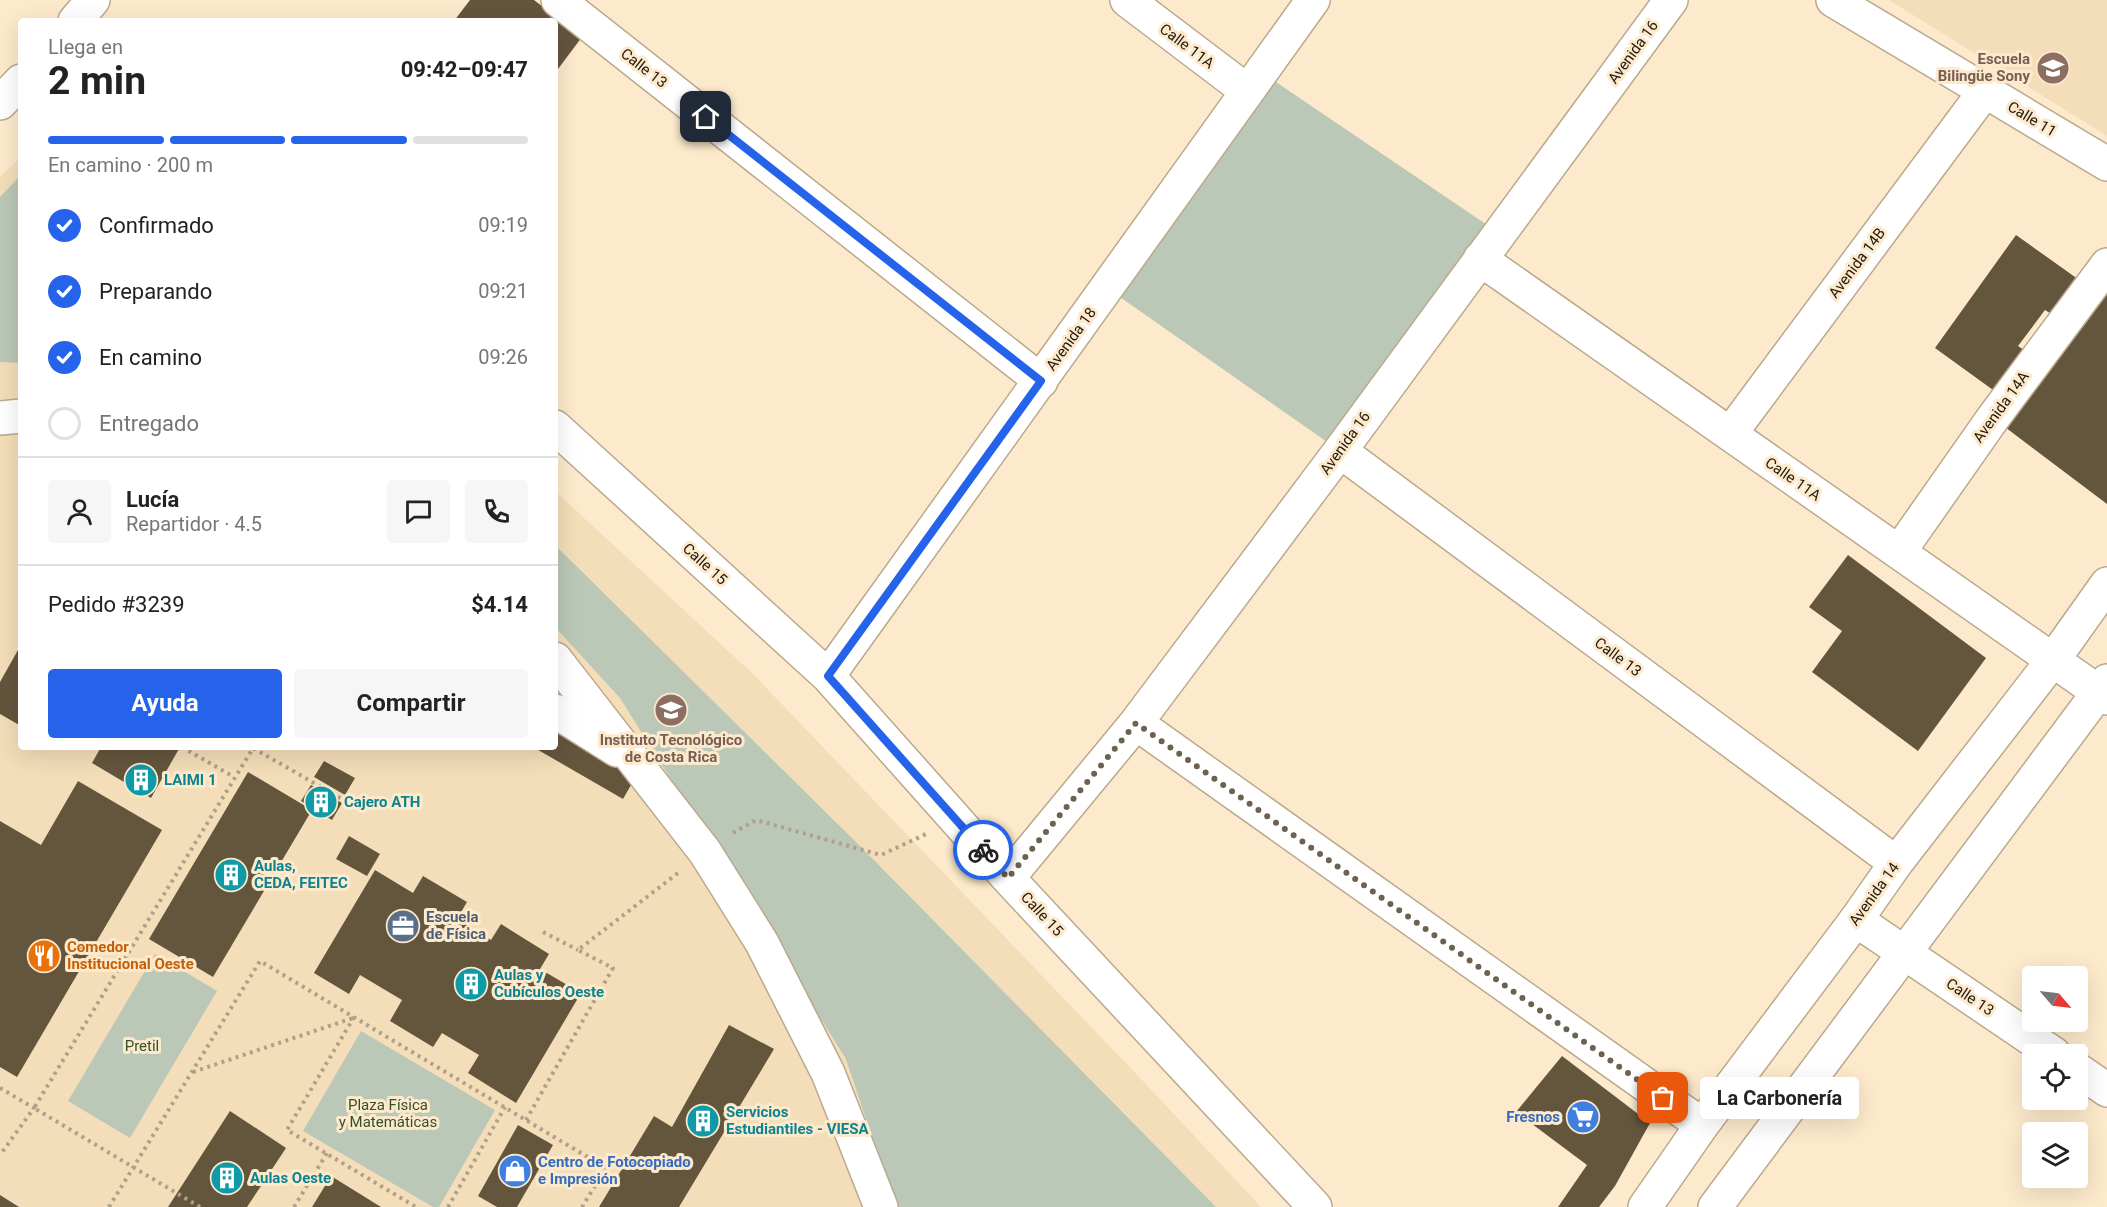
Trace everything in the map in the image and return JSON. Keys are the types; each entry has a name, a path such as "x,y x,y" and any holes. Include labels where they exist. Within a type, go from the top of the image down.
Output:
{"street":[{"path":"78,18 93,0"},
{"name":"Calle 13","path":"558,0 1041,381"},
{"name":"Calle 11A","path":"1127,0 1247,91"},
{"name":"Avenida 18","path":"828,676 1313,0"},
{"name":"Avenida 16","path":"1008,878 1136,723 1340,451 1671,0"},
{"name":"Calle 11","path":"1833,0 2107,164"},
{"path":"0,103 18,84"},
{"name":"Avenida 14B","path":"1730,434 1985,91"},
{"name":"Calle 11A","path":"1480,259 2053,660 2104,690"},
{"name":"Avenida 14A","path":"1899,552 1993,418 2107,265"},
{"path":"0,418 18,416"},
{"name":"Calle 15","path":"558,430 828,676 1008,878 1315,1207"},
{"name":"Calle 13","path":"1340,451 1896,863"},
{"name":"Avenida 14","path":"1645,1207 1702,1125 1896,863 2053,660 2107,584"},
{"path":"558,662 705,852 762,943 828,1073 881,1207"},
{"path":"1714,1207 2104,690"},
{"path":"558,713 636,762"},
{"path":"1136,723 1702,1125"},
{"name":"Calle 13","path":"1856,920 2039,1044"},
{"path":"2088,1077 2107,1090"}],"path":[{"path":"187,750 234,777"},
{"path":"0,1155 34,1108 252,750"},
{"path":"256,750 354,806"},
{"path":"727,836 756,820 881,855 956,820"},
{"path":"578,950 686,867"},
{"path":"526,1120 613,968 543,932"},
{"path":"109,1207 260,961 606,1168 582,1207"},
{"path":"192,1073 354,1017"},
{"path":"354,1017 287,1130 416,1207"},
{"path":"0,1088 200,1207"},
{"path":"448,1207 505,1107"},
{"path":"294,1207 327,1153"}],"shaded area":[{"name":"Escuela Bilingüe Sony","path":"1889,0 2107,0 2107,136"},
{"name":"Instituto Tecnológico de Costa Rica","path":"18,160 18,750 558,750 558,494 752,673 1261,1207 0,1207 0,177"}],"green space":[{"path":"1261,72 1499,233 1340,451 1107,288"},
{"path":"18,178 18,363 0,362 0,197"},
{"path":"558,548 860,846 1216,1207 895,1207 846,1059 620,698 558,630"},
{"name":"Pretil","path":"155,954 217,991 130,1138 68,1101"},
{"name":"Plaza Física y Matemáticas","path":"361,1031 495,1110 439,1207 433,1207 303,1131"}],"building":[{"path":"470,0 534,0 557,18 456,18"},
{"path":"558,18 582,37 558,69"},
{"path":"2016,235 2082,282 2056,317 2045,310 2018,346 2030,354 2000,395 1935,348"},
{"path":"2107,265 2107,504 1993,418"},
{"path":"1848,555 1986,658 1918,751 1812,672 1842,631 1809,607"},
{"path":"18,650 18,724 0,714 0,682"},
{"path":"558,732 635,778 623,799 538,750 558,750"},
{"name":"LAIMI 1","path":"99,750 178,750 151,798 92,763"},
{"path":"324,761 355,778 345,795 314,777"},
{"name":"Aulas, CEDA, FEITEC","path":"248,772 312,810 213,977 149,939"},
{"name":"Comedor Institucional Oeste","path":"78,781 162,830 17,1077 0,1067 0,821 41,845"},
{"name":"Cajero ATH","path":"311,785 342,803 332,820 301,801"},
{"path":"349,836 380,854 367,876 336,859"},
{"name":"Aulas y Cubículos Oeste","path":"375,870 413,893 423,876 467,902 457,919 491,940 501,924 549,954 540,969 581,993 516,1103 468,1073 479,1055 442,1033 433,1047 390,1021 402,1000 360,975 349,994 314,973"},
{"name":"Servicios Estudiantiles - VIESA","path":"729,1025 774,1049 679,1207 599,1207 654,1116 672,1127"},
{"name":"Fresnos","path":"1562,1056 1650,1123 1615,1186 1599,1207 1558,1207 1587,1165 1516,1112"},
{"name":"Aulas Oeste","path":"230,1111 286,1148 247,1207 168,1207"},
{"name":"Centro de Fotocopiado e Impresión","path":"518,1125 553,1145 517,1207 497,1207 478,1196"},
{"name":"Aulas Oeste","path":"331,1176 381,1207 312,1207"},
{"path":"0,1195 19,1207 0,1207"}],"way so far":[{"path":"983,850 1008,878 1136,723 1663,1098"}],"place":[{"name":"Escuela Bilingüe Sony","path":"2053,68"},
{"name":"Instituto Tecnológico de Costa Rica","path":"671,710"},
{"name":"LAIMI 1","path":"141,780"},
{"name":"Cajero ATH","path":"321,802"},
{"name":"Aulas, CEDA, FEITEC","path":"231,875"},
{"name":"Escuela de Física","path":"403,926"},
{"name":"Comedor Institucional Oeste","path":"44,956"},
{"name":"Aulas y Cubículos Oeste","path":"471,984"},
{"name":"La Carbonería","path":"1663,1098"},
{"name":"Fresnos","path":"1583,1117"},
{"name":"Servicios Estudiantiles - VIESA","path":"703,1121"},
{"name":"Centro de Fotocopiado e Impresión","path":"515,1171"},
{"name":"Aulas Oeste","path":"227,1178"}],"route":[{"path":"706,117 1041,381 828,676 983,850"}]}
